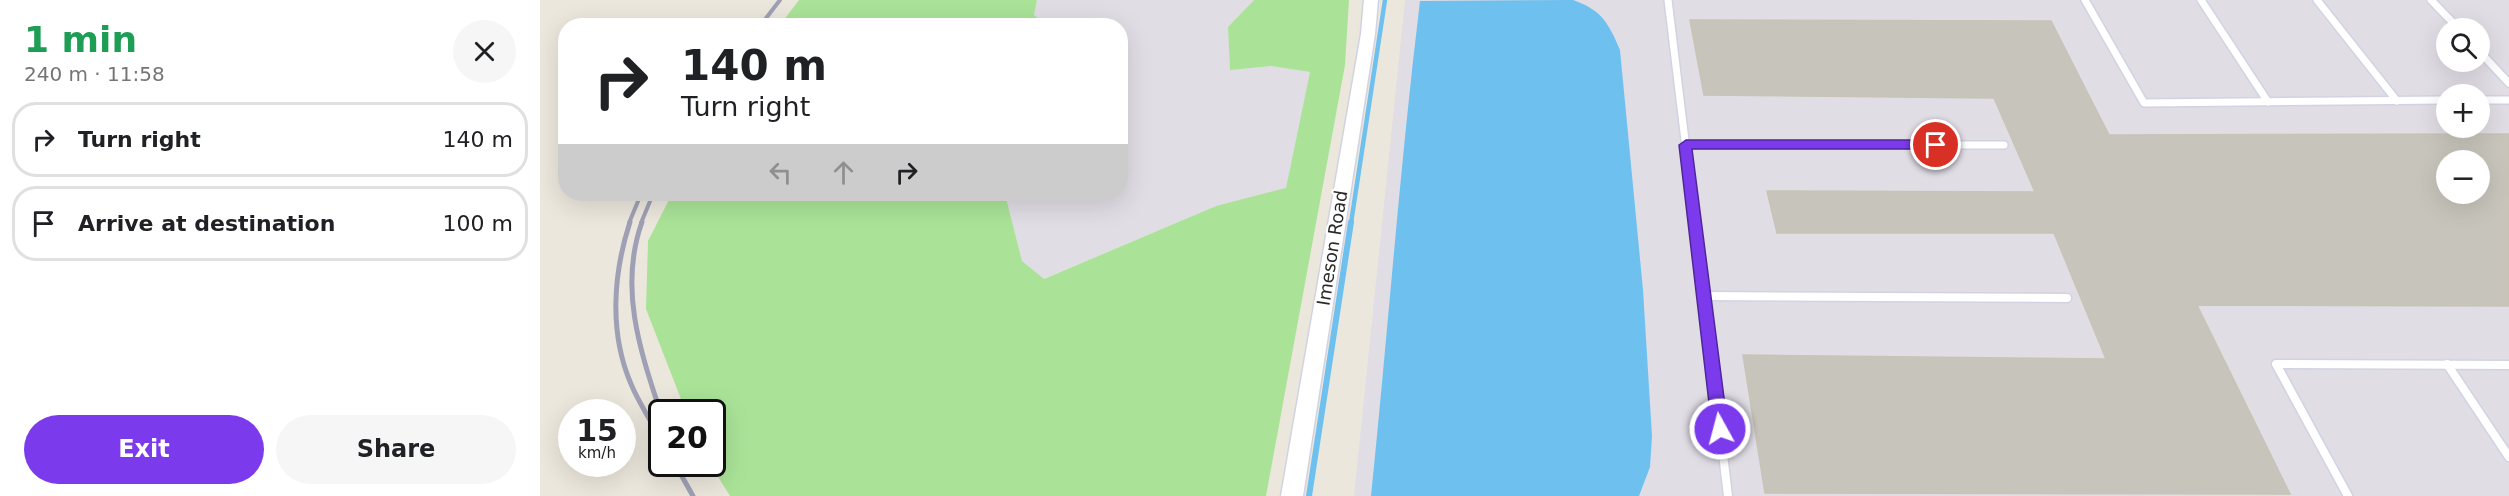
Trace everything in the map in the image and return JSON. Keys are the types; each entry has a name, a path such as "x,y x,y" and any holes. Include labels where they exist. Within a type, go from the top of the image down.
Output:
{"street":[{"name":"Imeson Road","path":"1292,496 1368,34 1371,0"}],"lane":[{"path":"1668,0 1728,496"},
{"path":"2085,0 2144,103 2436,100"},
{"path":"2200,0 2268,102"},
{"path":"2318,0 2397,101"},
{"path":"2431,0 2448,18"},
{"path":"2490,62 2509,83"},
{"path":"2490,100 2509,100"},
{"path":"1686,145 2004,145"},
{"path":"1704,296 2067,298"},
{"path":"2348,496 2276,364 2509,364"},
{"path":"2447,364 2509,456"}],"shaded area":[{"path":"1037,0 1254,0 1228,27 1230,69 1271,66 1310,72 1286,189 1216,206 1043,279 1022,261 1007,201 1128,201 1128,18 1038,18 1034,15"},
{"path":"1405,0 2509,0 2509,496 1354,496"}],"green space":[{"path":"799,0 1037,0 1034,15 1038,18 785,18"},
{"path":"1254,0 1349,0 1345,65 1266,496 730,496 718,477 726,477 726,399 681,399 646,309 648,241 668,201 1007,201 1022,261 1044,279 1216,206 1286,188 1310,72 1271,66 1230,70 1228,27"}],"water":[{"path":"1573,0 1598,13 1608,25 1620,50 1643,290 1652,436 1650,467 1639,496 1371,496 1406,124 1420,1"}],"building":[{"path":"1690,20 2051,21 2109,135 2436,134 2436,138 2490,138 2490,134 2509,134 2509,306 2197,305 2290,494 1765,493 1743,355 2106,359 2054,233 1777,233 1767,191 2035,192 1994,98 1704,95"}],"waterway":[{"path":"1351,223 1385,0"},
{"path":"1309,496 1351,222"}],"railway":[{"path":"766,18 780,0"},
{"path":"629,223 638,201"},
{"path":"641,223 650,201"},
{"path":"630,222 617,283 617,324 624,365 634,391 648,417"},
{"path":"642,222 635,247 632,296 640,345 656,399"},
{"path":"682,477 693,496"}],"route":[{"path":"1720,429 1686,145 1936,145"}]}
